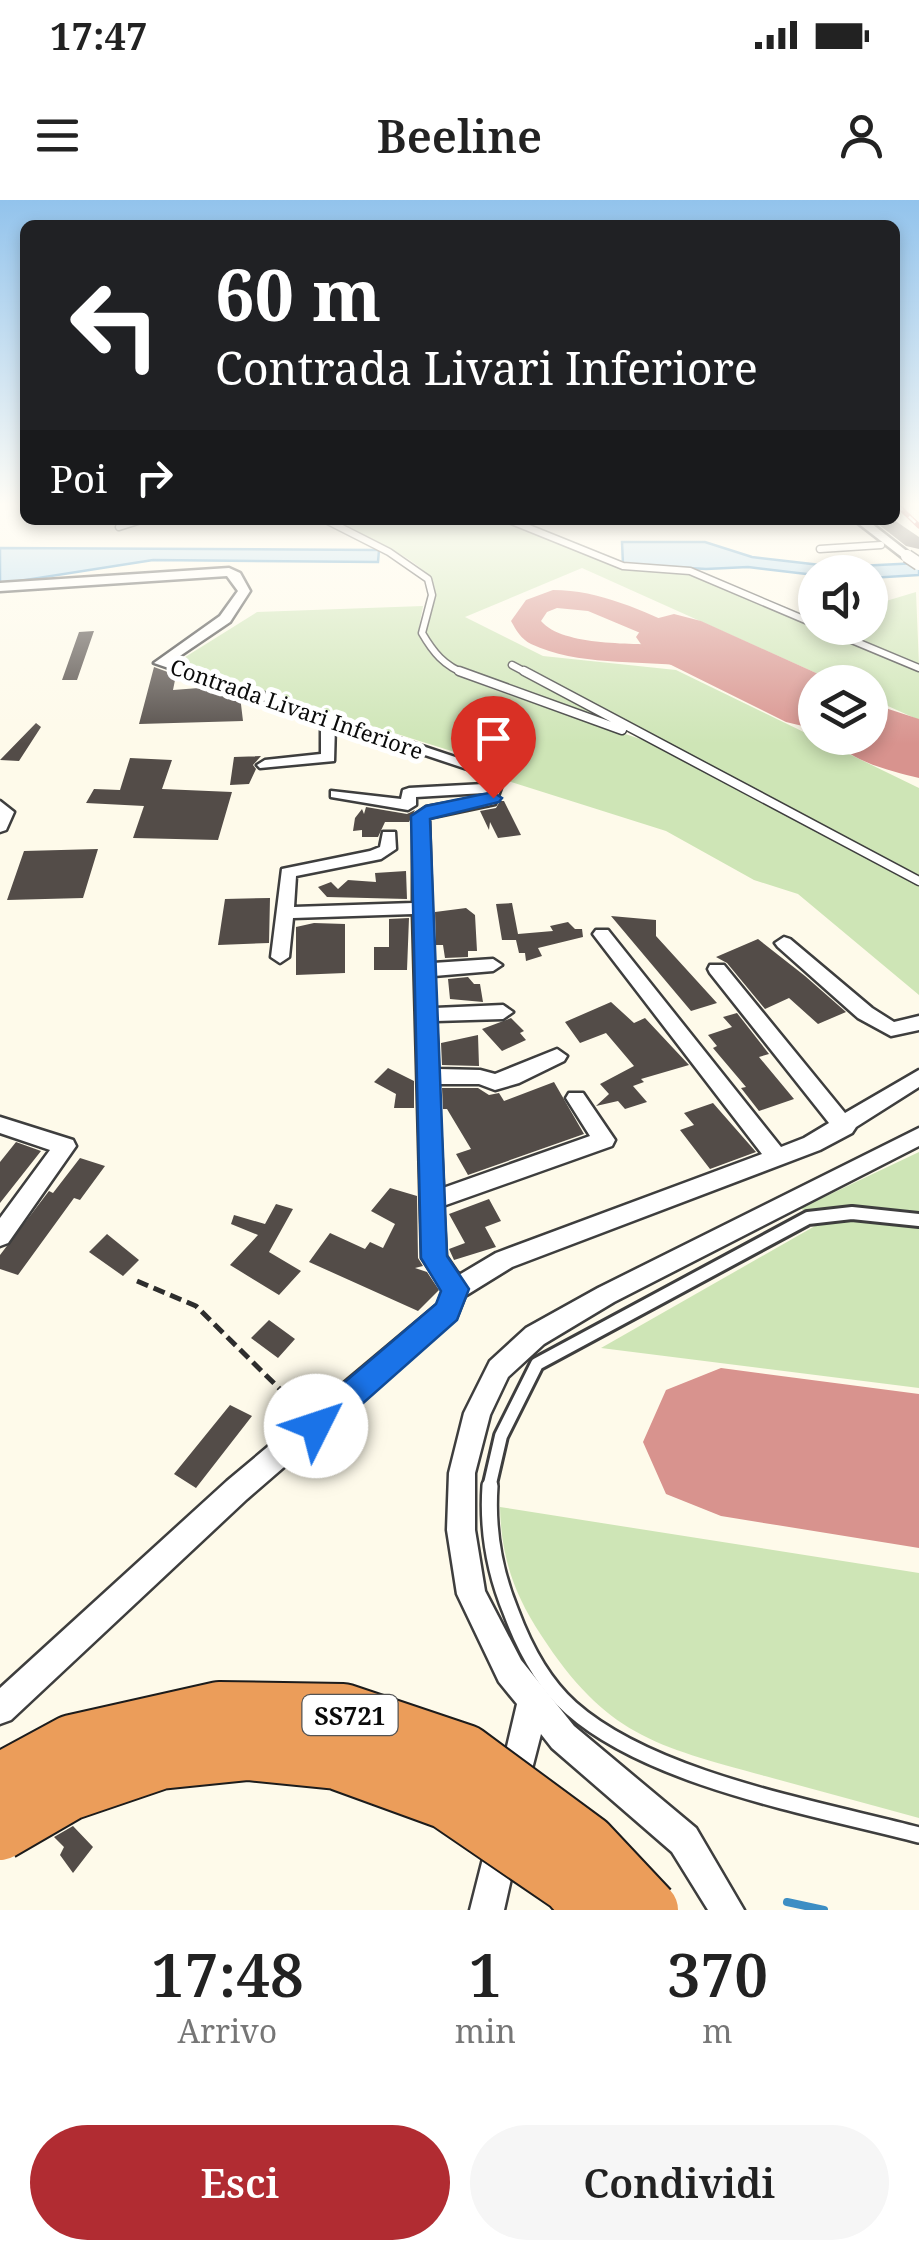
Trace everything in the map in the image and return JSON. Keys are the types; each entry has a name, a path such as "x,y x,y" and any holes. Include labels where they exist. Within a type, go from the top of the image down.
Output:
{"highway":[{"name":"SS721","path":"0,1783 72,1744 219,1711 344,1712 465,1754 588,1844 649,1910"},
{"name":"SS721","path":"0,1831 69,1791 160,1760 248,1750 337,1760 448,1800 570,1884 593,1910"}],"street":[{"name":"Contrada Livari Inferiore","path":"0,587 49,584"},
{"name":"Contrada Livari Inferiore","path":"240,584 244,590 225,619 161,663 489,772 493,788"},
{"path":"264,765 329,758 328,720"},
{"path":"337,794 408,805 409,794 493,788 489,801 432,810 420,816 434,1258 456,1289"},
{"path":"0,806 6,812 0,827"},
{"path":"280,957 288,872 375,856 388,848 388,835"},
{"path":"285,913 422,908"},
{"path":"602,934 776,1158"},
{"path":"784,943 864,1013 890,1030 919,1022"},
{"path":"427,970 493,965"},
{"path":"717,969 844,1127"},
{"path":"428,1015 503,1012"},
{"path":"430,1076 480,1076 495,1082 557,1056"},
{"path":"0,1709 236,1490 447,1311 456,1289 504,1260 776,1158 844,1127 919,1076"},
{"path":"432,1201 604,1140 576,1098"},
{"path":"0,1125 65,1146 0,1236"},
{"path":"727,1910 684,1840 563,1737 510,1671 471,1594 461,1530 462,1473 478,1413 499,1369 535,1336 606,1295 919,1136"},
{"path":"487,1910 533,1699"}],"lane":[{"path":"429,584 432,595 422,633 433,652 452,669 661,744"},
{"path":"720,584 798,617"},
{"path":"864,645 919,668"},
{"path":"512,665 919,881"},
{"path":"919,1220 852,1213 808,1218 537,1364 518,1392 498,1440 487,1495 490,1547 507,1610 535,1661 570,1708 636,1749 731,1782 919,1835"}],"path":[{"path":"137,1281 196,1306 316,1426"}],"green space":[{"path":"433,584 544,584 465,617 543,656 676,670 798,729 798,755 851,755 919,788 919,877 519,665 515,667 615,723 454,668 436,652 426,632"},
{"path":"617,584 713,584 798,620 798,645 857,645 919,671 919,720 888,706 888,665 798,665"},
{"path":"916,592 919,665 871,645 888,645 888,600"},
{"path":"423,606 418,633 430,653 448,670 492,689 658,745 919,884 919,995 798,894 754,880 666,831 505,780 496,765 174,664 257,612"},
{"path":"919,1152 919,1212 850,1206 805,1212 801,1208"},
{"path":"856,1219 919,1226 919,1388 601,1348 815,1226"},
{"path":"500,1507 919,1573 919,1818 693,1755 663,1745 611,1716 565,1669 523,1605 506,1559"}],"building":[{"path":"94,631 77,680 62,680 79,632"},
{"path":"154,667 176,675 173,690 212,687 240,696 243,721 139,724"},
{"path":"36,723 41,727 19,761 0,760"},
{"path":"261,756 253,765 256,769 249,784 230,785 234,757"},
{"path":"130,758 172,760 162,789 232,792 218,840 133,838 144,806 86,803 94,789 120,790"},
{"path":"504,801 521,835 498,838 490,822 489,830 480,811 496,808"},
{"path":"366,807 407,814 415,810 409,822 385,822 378,837 362,837 362,830 353,831 355,818 362,809 364,814"},
{"path":"98,849 83,898 7,900 24,851"},
{"path":"406,871 407,899 327,897 318,887 331,882 338,889 348,880 376,882 375,873"},
{"path":"270,898 269,943 218,945 225,899"},
{"path":"512,903 518,934 553,931 550,926 568,922 575,929 582,929 583,937 538,948 542,956 526,961 516,940 502,940 496,904"},
{"path":"466,908 475,915 477,951 468,951 468,957 445,958 443,945 436,945 435,912"},
{"path":"611,916 656,920 656,936 717,1003 691,1011"},
{"path":"409,918 407,970 374,970 374,947 389,947 389,919"},
{"path":"345,924 345,973 296,975 296,927"},
{"path":"758,939 846,1012 818,1024 789,998 765,1009 727,963 716,957"},
{"path":"468,977 474,984 480,984 483,1002 450,999 448,979"},
{"path":"611,1002 634,1023 645,1018 689,1065 641,1079 644,1082 633,1086 647,1102 625,1109 618,1101 596,1106 609,1094 600,1084 634,1066 606,1033 580,1043 565,1022"},
{"path":"737,1013 769,1054 759,1057 794,1099 759,1111 741,1088 746,1087 713,1048 717,1046 708,1035 732,1027 723,1017"},
{"path":"511,1018 524,1031 520,1033 526,1040 502,1051 482,1029"},
{"path":"478,1035 479,1066 442,1065 441,1043"},
{"path":"388,1068 414,1081 414,1108 394,1108 396,1094 374,1082"},
{"path":"554,1082 584,1134 468,1175 456,1154 471,1149 447,1109 443,1109 442,1088 478,1088 489,1095 499,1093 504,1101"},
{"path":"713,1103 756,1152 710,1169 680,1130 694,1125 684,1113"},
{"path":"16,1142 41,1151 0,1203 0,1162"},
{"path":"80,1158 105,1166 80,1200 74,1198 18,1275 0,1269 0,1255"},
{"path":"390,1188 417,1196 418,1258 423,1266 415,1268 427,1272 439,1290 418,1311 309,1262 330,1233 365,1249 370,1242 383,1248 395,1224 371,1211"},
{"path":"489,1199 501,1221 485,1227 496,1247 454,1260 449,1249 465,1243 449,1214"},
{"path":"276,1204 293,1209 269,1252 301,1271 279,1295 230,1265 258,1235 231,1224 234,1215 265,1224"},
{"path":"107,1234 139,1260 123,1276 89,1252"},
{"path":"269,1320 295,1339 278,1358 251,1338"},
{"path":"230,1405 252,1416 196,1488 174,1474"},
{"path":"73,1826 93,1847 73,1873 60,1855 64,1847 54,1837"}],"waterway":[{"path":"787,1902 824,1910"}],"taxiway":[{"path":"674,637 619,612 573,599 553,599 537,606 526,621 538,636 571,646 690,657 736,667"}],"runway":[{"path":"674,637 798,696"},
{"path":"888,737 919,752"},
{"path":"721,1442 919,1471"}],"route":[{"path":"316,1426 447,1311 456,1289 434,1258 420,816 493,798"}]}
